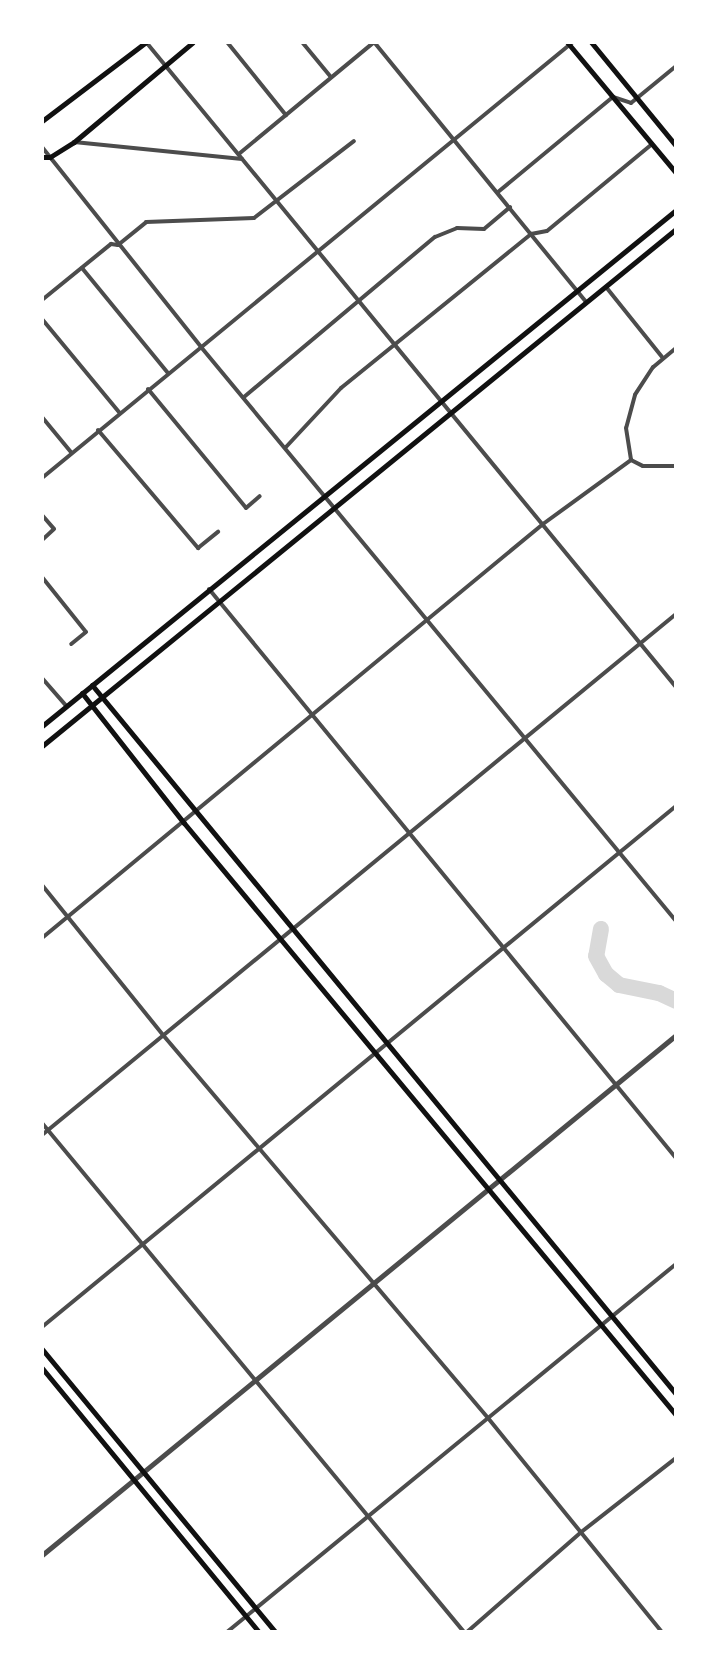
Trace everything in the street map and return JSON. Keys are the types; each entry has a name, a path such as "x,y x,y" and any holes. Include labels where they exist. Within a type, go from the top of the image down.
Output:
{"main road":[{"path":"42,121 146,42"},
{"path":"42,157 50,157 74,142 193,42"},
{"path":"591,42 676,146"},
{"path":"570,43 676,173"},
{"path":"42,726 676,210"},
{"path":"42,746 676,229"},
{"path":"92,685 676,1394"},
{"path":"82,693 184,823 676,1415"},
{"path":"42,1349 275,1632"},
{"path":"42,1368 259,1632"}],"street":[{"path":"146,42 676,687"},
{"path":"227,42 286,115"},
{"path":"302,42 331,78"},
{"path":"239,153 374,42 586,302"},
{"path":"42,478 570,43"},
{"path":"498,192 613,97 631,103 676,66"},
{"path":"42,300 111,244 118,245 146,222 254,218 354,141"},
{"path":"74,142 244,159"},
{"path":"286,447 341,388 531,234 547,231 652,144"},
{"path":"42,147 201,347 676,921"},
{"path":"244,397 435,237 457,228 484,229 510,207"},
{"path":"82,268 168,373"},
{"path":"606,287 662,357"},
{"path":"42,319 119,412"},
{"path":"631,460 626,428 635,395 662,357 676,348"},
{"path":"148,389 246,508 260,496"},
{"path":"42,417 71,453"},
{"path":"98,430 198,548 218,532"},
{"path":"631,460 643,466 676,466"},
{"path":"42,938 543,524 631,460"},
{"path":"42,515 54,529 42,540"},
{"path":"42,577 86,632 71,644"},
{"path":"209,589 676,1158"},
{"path":"42,1135 676,614"},
{"path":"42,678 66,706"},
{"path":"42,1327 676,806"},
{"path":"42,885 259,1151 488,1418 662,1632"},
{"path":"42,1555 258,1381 676,1035"},
{"path":"42,1123 466,1632 580,1533 676,1458"},
{"path":"227,1632 676,1264"}],"waterway":[{"path":"601,929 596,956 606,974 619,985 659,993 676,1001"}]}
